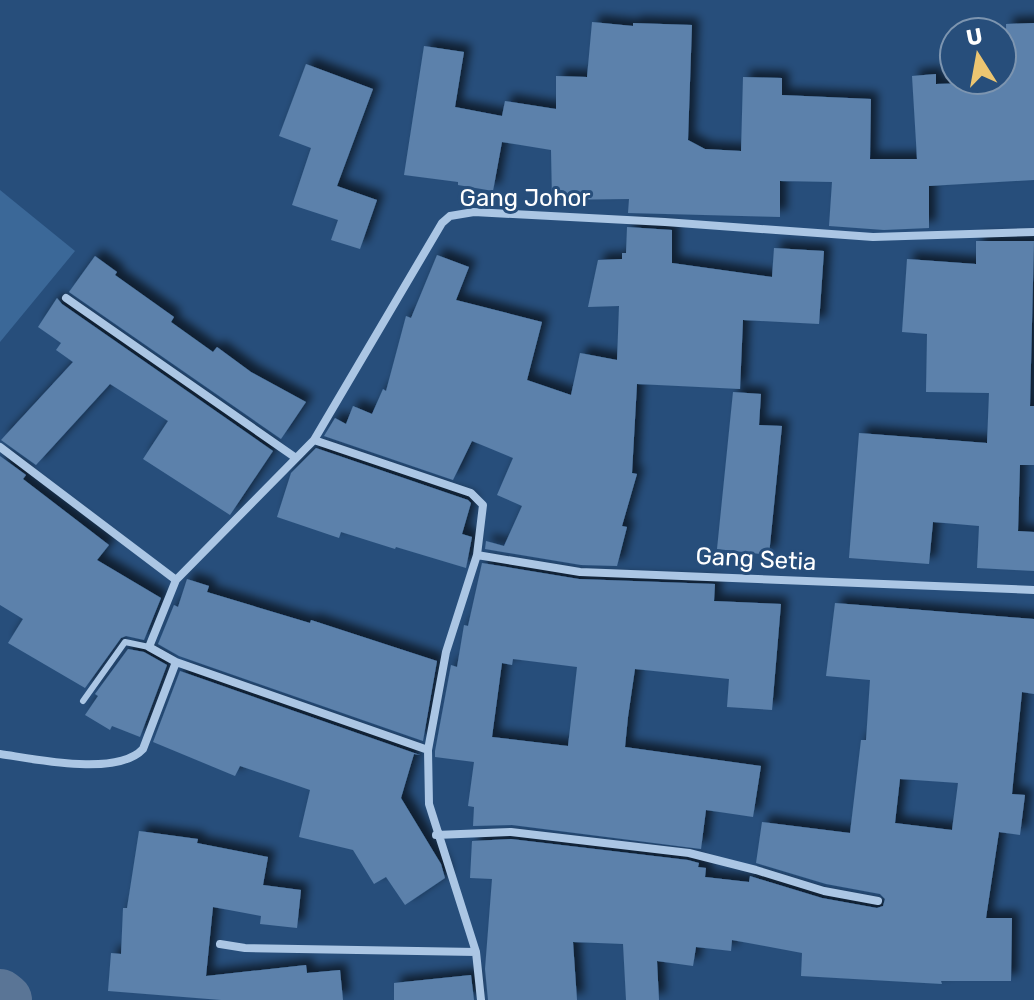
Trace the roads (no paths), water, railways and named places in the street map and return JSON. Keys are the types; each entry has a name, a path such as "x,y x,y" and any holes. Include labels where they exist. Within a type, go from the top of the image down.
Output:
{"street":[{"name":"Gang Johor","path":"149,647 176,580 314,440 442,223 450,216 474,212 601,218 873,237 1034,232"},
{"path":"66,298 296,458"},
{"path":"314,440 471,493 483,505 477,555 446,652 428,750 429,804 436,835 476,952 481,1000"},
{"path":"0,447 176,580"},
{"name":"Gang Setia","path":"477,555 580,572 1034,590"},
{"path":"149,647 176,662 428,750"},
{"path":"0,754 100,765 132,758 143,749 176,662"},
{"path":"436,835 511,832 689,853 824,891 878,901"},
{"path":"220,944 245,948 476,952"}],"lane":[{"path":"83,701 125,642 149,647"}],"waterway":[{"path":"0,996 5,1000"}]}
